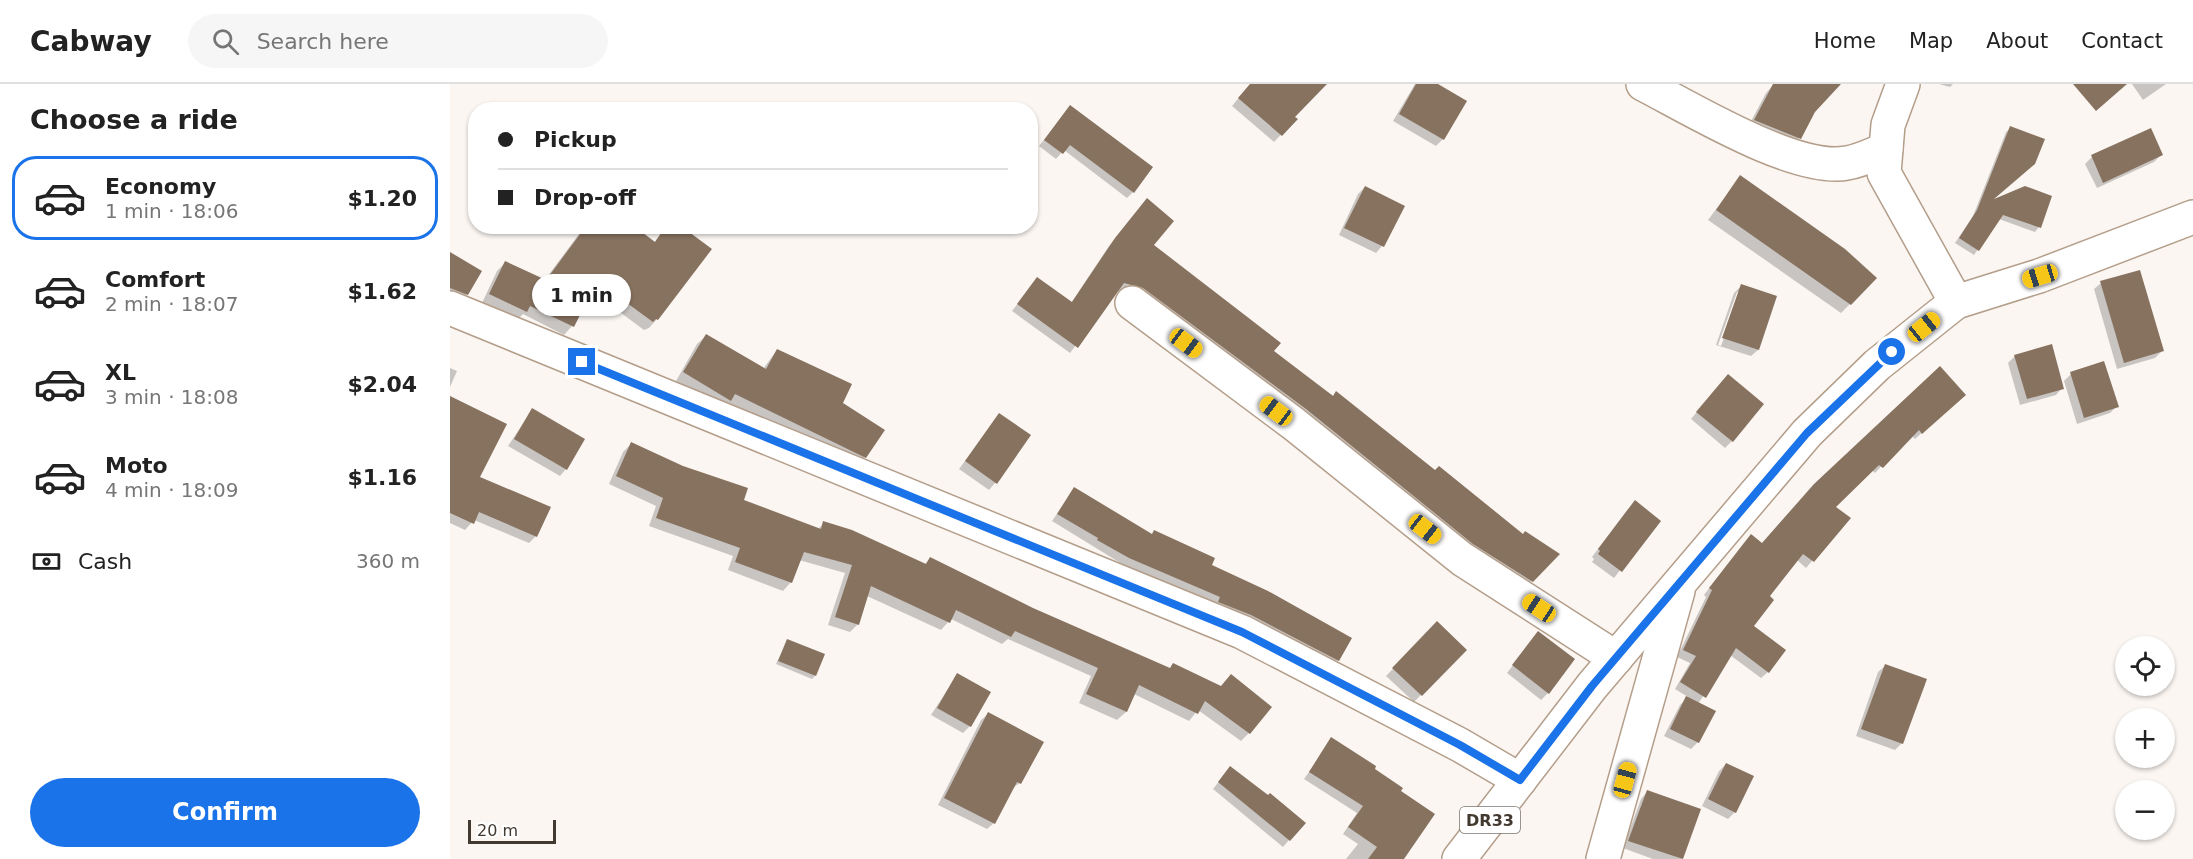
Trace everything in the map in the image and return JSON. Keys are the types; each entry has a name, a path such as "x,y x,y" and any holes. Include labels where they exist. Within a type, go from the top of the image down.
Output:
{"main road":[{"path":"1642,84 1778,152 1813,163 1847,164 1886,149"},
{"path":"1903,84 1888,125 1884,173 1956,302"},
{"name":"DR33","path":"1459,859 1616,658 1681,581 1807,433 1877,365 1956,302 2040,276 2193,217"},
{"path":"1132,303 1294,424 1462,559 1616,658"},
{"path":"450,308 1242,632 1460,745 1520,780"},
{"name":"DR33","path":"1603,859 1681,581"}],"building":[{"path":"1250,84 1327,84 1295,117 1298,119 1282,136 1238,98"},
{"path":"1416,84 1438,84 1467,101 1444,140 1399,114"},
{"path":"1773,84 1841,84 1815,112 1801,139 1754,120"},
{"path":"2073,84 2127,84 2096,111"},
{"path":"1070,105 1153,167 1134,193 1070,145 1063,154 1044,140"},
{"path":"2010,126 2045,139 2035,164 1994,199 2025,186 2052,196 2041,228 2003,215 1979,251 1959,238 1977,210"},
{"path":"2151,128 2163,155 2103,183 2091,155"},
{"path":"1740,175 1845,249 1877,278 1851,305 1716,210"},
{"path":"1365,186 1405,206 1384,247 1344,228"},
{"path":"1147,198 1174,221 1154,245 1281,343 1274,351 1333,396 1336,391 1435,470 1439,466 1523,534 1525,531 1560,554 1533,582 1473,544 1306,409 1143,288 1124,283 1078,348 1017,304 1037,277 1072,302 1115,238"},
{"path":"580,234 644,234 655,242 660,234 692,234 712,249 658,320 653,322 597,281 574,327 530,306 527,312 489,294 505,261 546,280"},
{"path":"450,252 482,271 468,295 450,288"},
{"path":"2140,270 2164,351 2124,363 2100,281"},
{"path":"1741,284 1777,296 1759,350 1722,338"},
{"path":"706,334 766,369 777,349 852,384 843,403 885,430 866,458 735,394 731,401 683,372"},
{"path":"2052,344 2064,389 2027,399 2014,355"},
{"path":"2104,361 2119,407 2084,418 2070,372"},
{"path":"1940,366 1966,395 1922,434 1919,430 1883,468 1879,465 1836,507 1851,518 1814,562 1803,554 1770,596 1774,600 1754,626 1786,650 1769,673 1736,648 1706,698 1680,682 1696,656 1683,650 1712,590 1709,588 1751,534 1762,543 1814,484"},
{"path":"1728,374 1764,404 1733,442 1696,412"},
{"path":"450,396 507,424 480,477 551,507 537,537 479,512 474,524 450,513"},
{"path":"532,408 585,439 567,470 514,439"},
{"path":"999,413 1031,435 997,484 965,461"},
{"path":"631,442 683,466 748,488 744,500 821,529 823,521 852,530 926,564 930,557 1033,608 1170,668 1173,663 1221,686 1231,674 1272,707 1250,734 1205,701 1198,714 1139,685 1127,712 1086,694 1098,668 1015,631 1011,637 956,610 950,623 871,586 859,625 835,617 852,565 804,552 792,583 735,562 740,548 656,518 663,498 616,476"},
{"path":"1074,487 1152,534 1154,530 1215,558 1212,565 1268,591 1352,638 1339,661 1251,615 1218,602 1220,597 1129,558 1057,514"},
{"path":"1635,500 1661,521 1622,572 1598,554 1600,551 1598,549"},
{"path":"1437,621 1467,650 1422,696 1392,668"},
{"path":"1538,631 1575,659 1549,694 1512,665"},
{"path":"787,639 825,654 816,676 778,661"},
{"path":"1885,664 1927,679 1903,744 1861,729"},
{"path":"957,673 991,692 971,727 937,708"},
{"path":"1686,696 1716,711 1699,743 1670,729"},
{"path":"988,712 1044,742 1021,784 1017,782 995,824 944,798"},
{"path":"1331,737 1376,766 1375,769 1403,788 1401,791 1435,814 1404,859 1368,859 1377,847 1348,827 1363,806 1309,772"},
{"path":"1726,763 1754,776 1736,813 1708,799"},
{"path":"1230,766 1268,795 1270,793 1306,823 1290,841 1218,782"},
{"path":"1647,790 1701,809 1683,859 1628,841"}],"route":[{"path":"582,362 1242,632 1460,745 1520,780 1592,686 1807,433 1892,352"}]}
